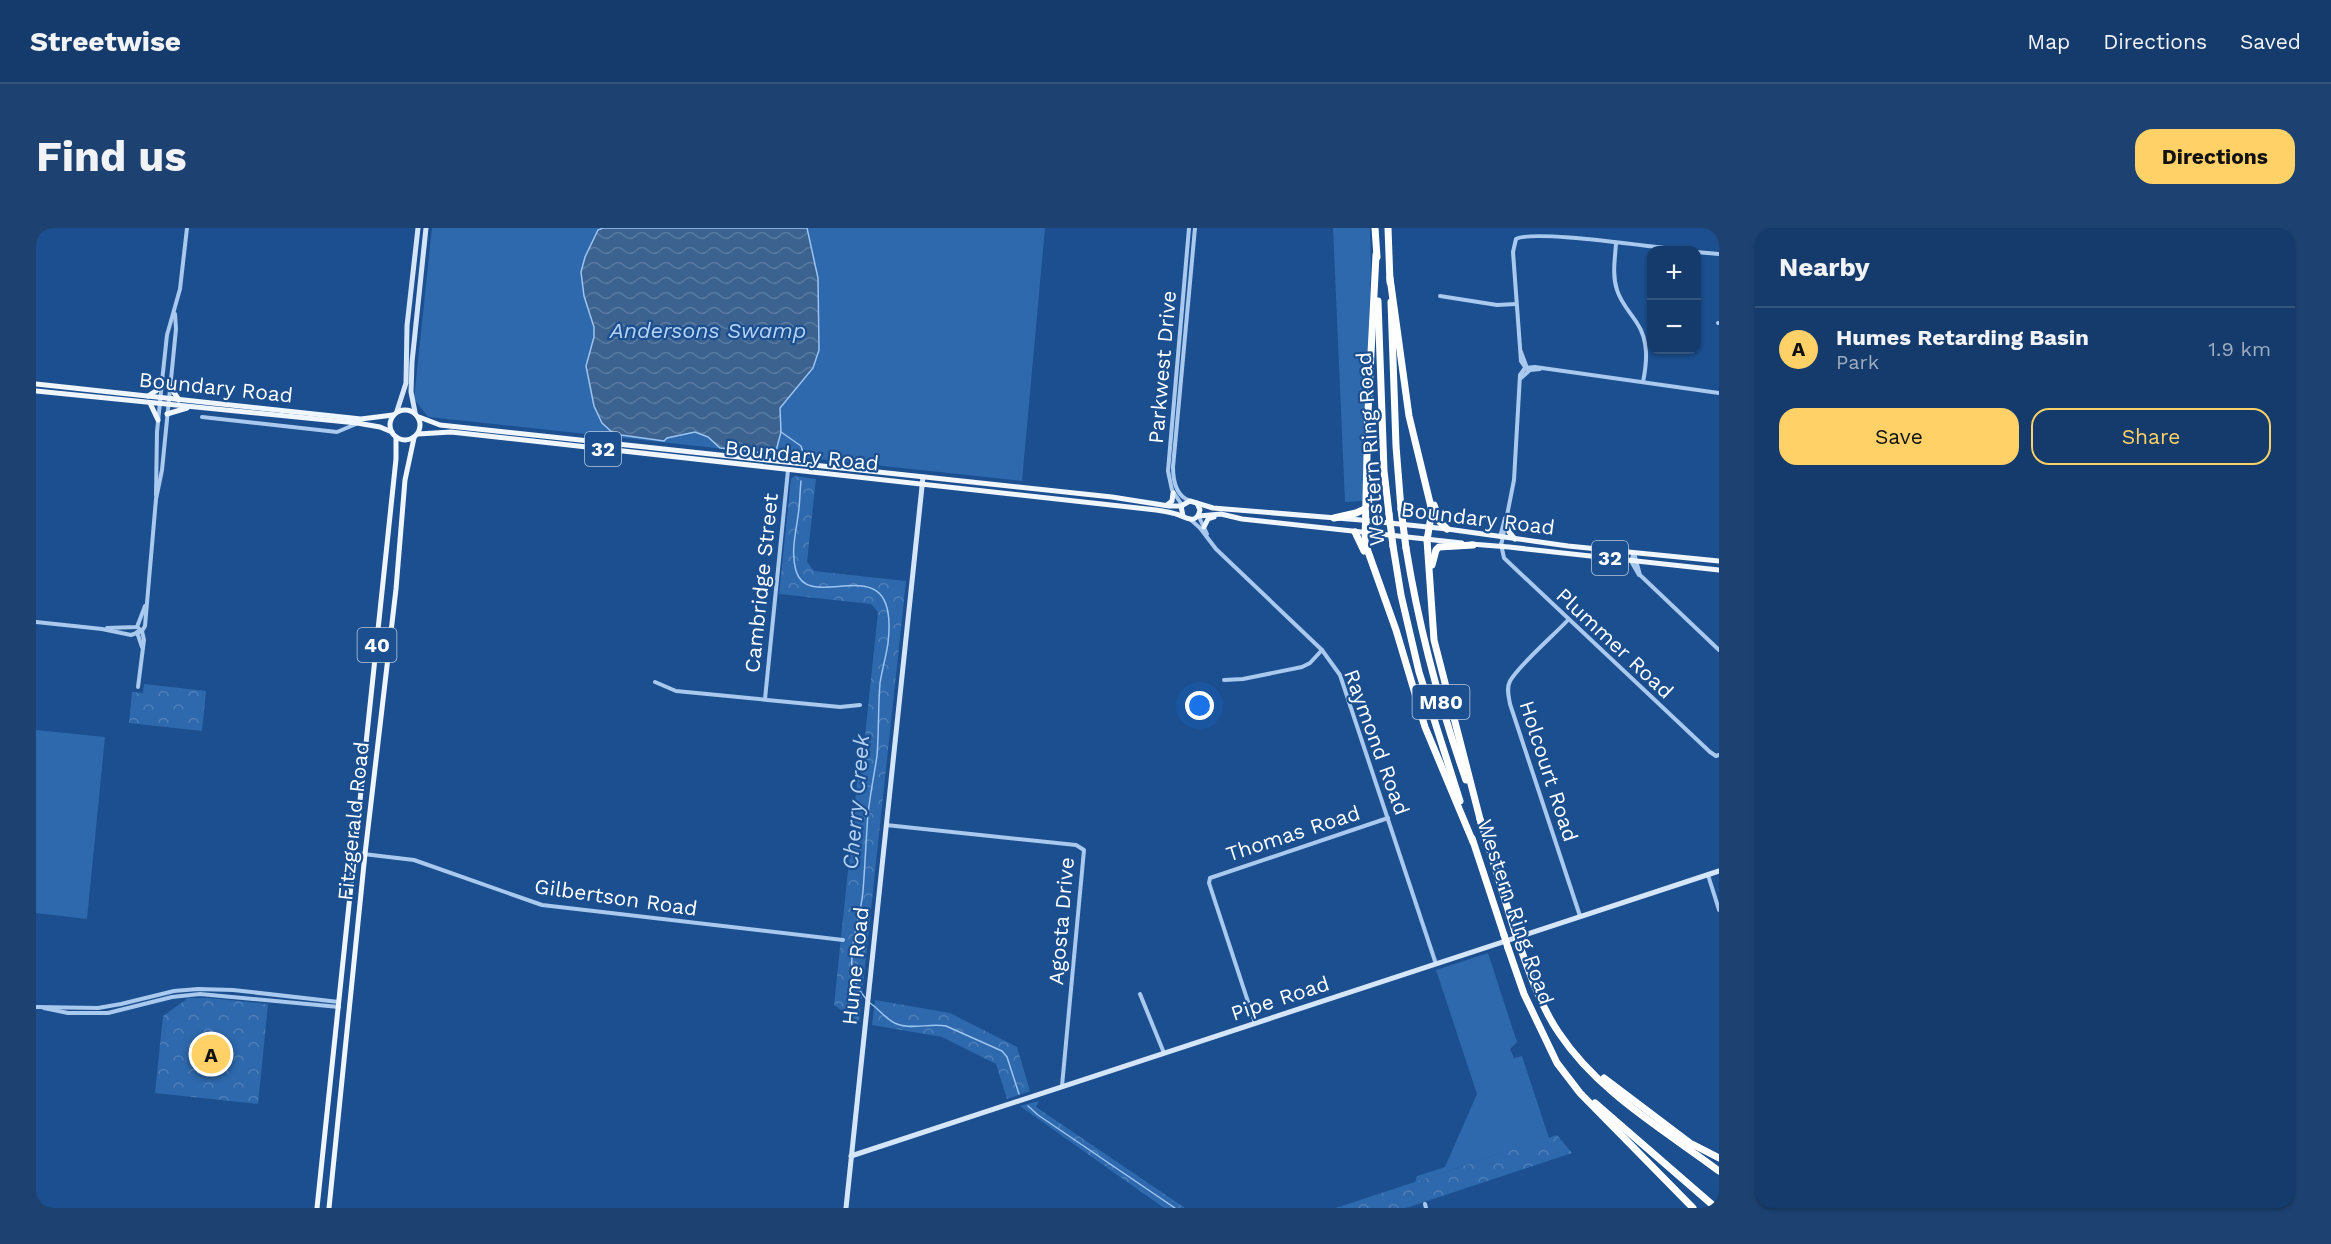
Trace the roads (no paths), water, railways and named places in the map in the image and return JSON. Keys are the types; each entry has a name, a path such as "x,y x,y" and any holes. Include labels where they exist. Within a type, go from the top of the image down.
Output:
{"highway":[{"name":"Western Ring Road","path":"1375,228 1384,471 1401,595 1419,672 1473,842 1524,994 1545,1039"},
{"name":"Western Ring Road","path":"1388,228 1396,446 1401,509 1415,603 1430,665 1515,932 1536,988 1558,1032"},
{"path":"1376,255 1368,412 1366,546 1396,630 1427,732 1473,842"},
{"path":"1390,278 1408,409 1432,511 1427,540 1436,650 1481,823"},
{"path":"1420,462 1439,519 1447,529"},
{"path":"1334,518 1367,508"},
{"path":"1355,532 1372,567"},
{"path":"1430,577 1437,548 1444,545 1473,545"},
{"path":"1558,1032 1594,1070 1613,1085 1690,1143 1719,1158"},
{"path":"1558,1032 1591,1072 1610,1089 1719,1171"},
{"path":"1545,1039 1557,1063 1580,1093 1693,1208"},
{"path":"1545,1039 1559,1061 1597,1104 1716,1208"}],"main road":[{"name":"Boundary Road","path":"36,384 148,396 188,407 357,423 380,427 394,434"},
{"path":"47,385 47,392"},
{"path":"169,385 179,400"},
{"path":"148,396 162,387"},
{"name":"Boundary Road","path":"36,391 150,404 179,400 361,419 395,413"},
{"path":"150,404 158,420"},
{"path":"167,414 188,407"},
{"path":"395,413 408,409 417,415"},
{"name":"40","path":"394,434 390,423 395,413"},
{"name":"Boundary Road","path":"417,415 440,424 1124,499 1165,506 1182,505"},
{"name":"40","path":"416,436 421,428 417,415"},
{"name":"Boundary Road","path":"416,436 451,432 1164,511 1183,516"},
{"path":"394,434 407,440 416,436"},
{"name":"Fitzgerald Road","path":"317,1208 396,459 394,434"},
{"name":"Fitzgerald Road","path":"329,1208 405,480 416,436"},
{"path":"788,462 788,470"},
{"path":"1165,506 1172,501 1173,492"},
{"name":"Boundary Road","path":"1194,502 1213,508 1366,520 1634,553 1719,561"},
{"path":"1194,502 1200,510 1198,516"},
{"name":"32","path":"1182,505 1194,502"},
{"path":"1182,505 1183,516"},
{"name":"Boundary Road","path":"1198,516 1221,514 1242,519 1365,534 1501,546 1633,563"},
{"path":"1204,527 1208,519 1221,514"},
{"name":"32","path":"1183,516 1191,520 1198,516"},
{"path":"1506,519 1509,532 1516,539"},
{"name":"32","path":"1633,563 1646,562 1719,570"},
{"path":"377,644 389,645"},
{"path":"339,1004 350,1005"}],"street":[{"path":"36,622 102,629 121,634 139,632 146,623 156,499 167,414 162,387 167,335 175,314 180,289 187,228"},
{"path":"395,413 406,382 408,326 418,228"},
{"path":"417,415 411,400 411,372 426,228"},
{"name":"Parkwest Drive","path":"1189,228 1175,415 1173,478 1182,496 1194,502"},
{"name":"Parkwest Drive","path":"1182,505 1173,492 1167,474 1195,228"},
{"path":"1526,369 1521,361 1516,304 1513,252 1516,239 1522,236 1545,236 1647,246"},
{"path":"1616,243 1614,272 1617,291 1624,305 1638,323 1645,340 1647,355 1643,382"},
{"path":"1701,252 1719,254"},
{"path":"1440,296 1497,304 1516,304"},
{"path":"156,499 158,420 169,385 176,329 175,314"},
{"path":"1526,369 1541,369 1719,393"},
{"path":"1501,546 1514,480 1520,379 1526,369"},
{"name":"Boundary Road","path":"222,410 226,420"},
{"name":"Boundary Road","path":"202,417 337,432 357,423"},
{"path":"156,442 164,443"},
{"name":"Cambridge Street","path":"765,699 788,470"},
{"name":"Hume Road","path":"846,1208 923,477"},
{"name":"Raymond Road","path":"1198,516 1208,539"},
{"name":"Raymond Road","path":"1191,520 1322,650 1340,675 1436,964"},
{"name":"Plummer Road","path":"1501,546 1504,558 1568,620 1717,756"},
{"path":"1634,553 1633,563 1637,574 1719,650"},
{"path":"138,687 142,648 137,627 146,602"},
{"name":"Holcourt Road","path":"1568,620 1518,672 1510,682 1508,690 1510,704 1580,916"},
{"path":"102,629 137,627"},
{"path":"1224,680 1243,679 1302,667 1310,663 1322,650"},
{"path":"655,682 676,691 840,707 860,705"},
{"name":"Thomas Road","path":"1255,1023 1209,880 1214,875 1388,818"},
{"name":"Agosta Drive","path":"886,825 1076,845 1084,850 1062,1086"},
{"name":"Gilbertson Road","path":"355,853 414,860 542,905 843,940"},
{"name":"Pipe Road","path":"851,1156 1719,871"},
{"path":"1707,874 1719,910"},
{"path":"38,1007 98,1008 185,989 233,990 310,998 339,1004"},
{"path":"233,990 233,996"},
{"path":"1140,994 1164,1053"},
{"path":"38,1007 68,1013 99,1014 186,995 339,1004"},
{"path":"309,1004 310,998"},
{"path":"131,1002 133,1008"},
{"path":"98,1008 99,1014"}],"water":[{"name":"Andersons Swamp","path":"603,228 807,228 818,278 819,350 813,368 780,408 781,432 776,451 765,453 720,448 708,437 695,432 667,438 664,441 614,434 602,423 594,406 586,366 594,337 594,327 584,296 581,272 585,257 598,230"}],"waterway":[{"name":"Cherry Creek","path":"781,432 801,446 805,459"},
{"name":"Cherry Creek","path":"801,481 794,547 796,571 804,583 818,587 868,587 881,595 888,612 888,643 880,683 877,756 868,814 863,891 852,958 855,981 867,1000"},
{"name":"Cherry Creek","path":"870,1003 889,1020 902,1026 946,1026 1002,1051 1007,1057 1019,1094"},
{"name":"Cherry Creek","path":"1028,1106 1175,1208"}],"place":[{"name":"Humes Retarding Basin","path":"211,1054"}]}
